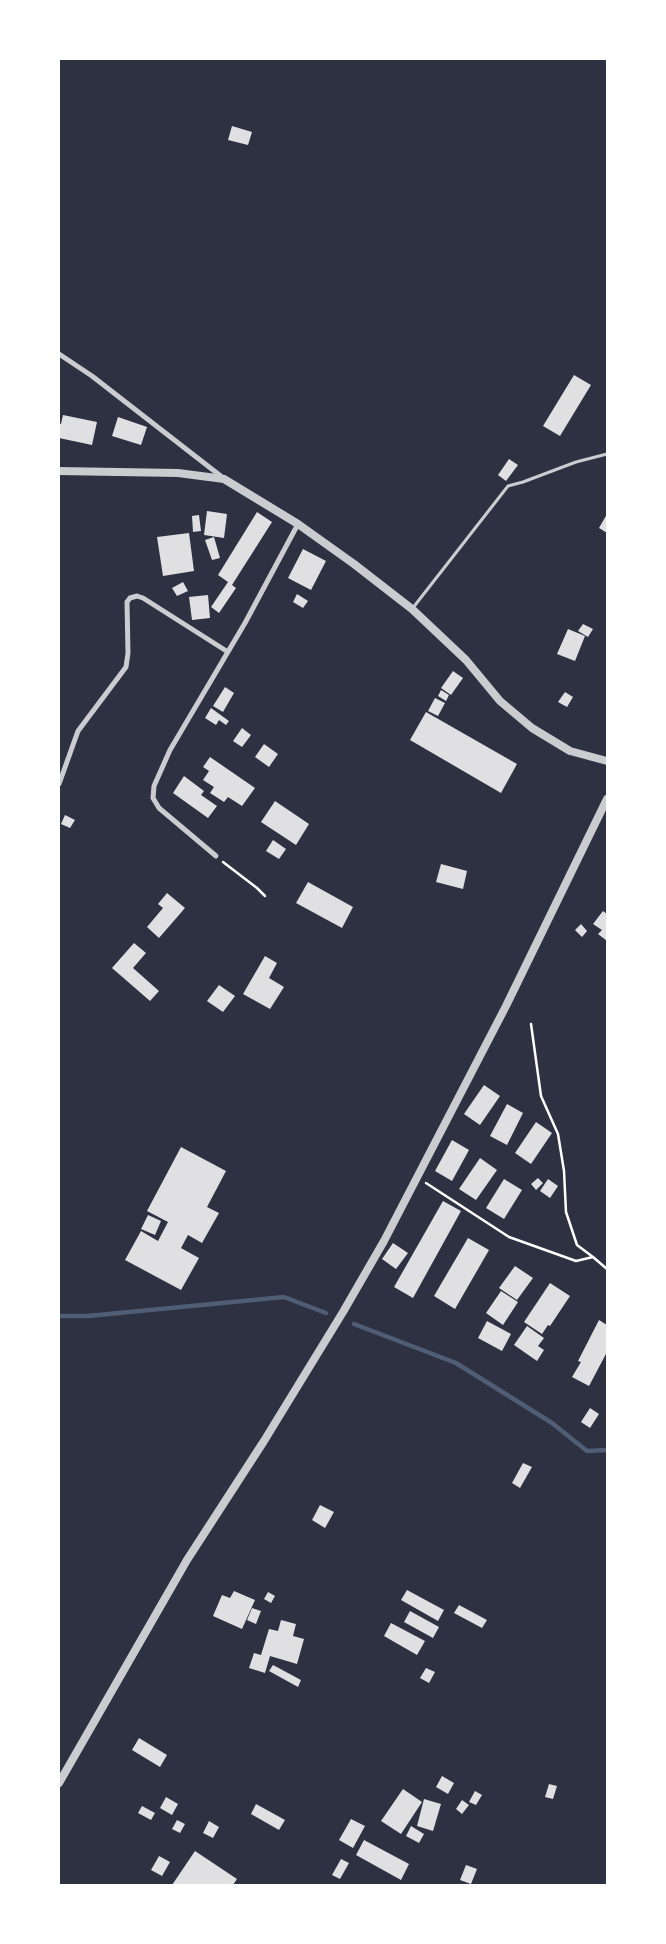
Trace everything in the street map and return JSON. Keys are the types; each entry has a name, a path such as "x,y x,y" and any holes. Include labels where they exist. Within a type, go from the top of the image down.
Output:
{"street":[{"path":"59,354 92,376 224,479 298,524 412,609 466,660 500,701 532,728 570,752 607,761"},
{"path":"59,471 178,473 224,479"},
{"path":"216,856 159,808 154,798 154,786 170,750 228,652 298,524"},
{"path":"59,784 78,731 126,667 128,653 127,602 130,598 137,596 144,598 228,652"},
{"path":"59,1783 188,1560 364,1278 418,1178 510,998 607,799"}],"lane":[{"path":"412,609 508,486 576,462 607,454"}],"path":[{"path":"216,856 265,896"},
{"path":"531,1024 541,1096 558,1134 564,1171 566,1212 576,1245 607,1270"},
{"path":"418,1178 509,1237 576,1260 593,1257"}],"building":[{"path":"232,126 252,132 248,145 228,140"},
{"path":"574,375 591,385 560,436 543,426"},
{"path":"63,415 97,422 92,445 59,438 59,423 61,424"},
{"path":"118,417 147,427 141,445 112,436"},
{"path":"509,459 518,465 506,481 498,475"},
{"path":"207,511 227,514 224,538 204,535"},
{"path":"257,512 272,522 232,585 236,588 219,613 211,607 228,582 218,575"},
{"path":"607,514 607,533 599,528"},
{"path":"199,515 201,531 193,532 192,516"},
{"path":"189,533 194,571 163,576 157,537"},
{"path":"214,537 220,558 212,560 205,540"},
{"path":"303,549 326,561 311,590 288,578"},
{"path":"183,582 188,591 177,596 172,588"},
{"path":"297,594 308,601 303,608 293,602"},
{"path":"208,595 210,618 192,620 189,597"},
{"path":"583,624 593,629 588,637 578,631"},
{"path":"568,629 585,636 575,661 557,654"},
{"path":"453,671 463,678 451,695 441,688"},
{"path":"225,687 234,693 223,712 213,706"},
{"path":"441,690 449,695 446,701 438,696"},
{"path":"565,692 573,697 567,707 558,702"},
{"path":"435,698 445,703 438,716 428,711"},
{"path":"211,708 229,721 226,725 219,720 216,725 205,718"},
{"path":"426,712 517,764 501,793 410,740"},
{"path":"242,728 251,735 242,747 233,741"},
{"path":"264,744 278,754 269,767 255,757"},
{"path":"210,757 255,788 242,806 228,797 224,802 210,793 214,787 203,780 209,771 203,767"},
{"path":"184,776 204,791 201,795 217,806 208,818 173,793"},
{"path":"275,801 309,824 296,845 261,822"},
{"path":"65,815 75,820 70,828 61,824"},
{"path":"273,840 286,849 279,859 266,851"},
{"path":"441,864 467,871 463,889 436,882"},
{"path":"308,882 353,907 342,928 296,903"},
{"path":"167,893 185,908 159,938 147,927 163,908 158,904"},
{"path":"603,911 607,914 607,941 598,934 602,930 593,924"},
{"path":"581,924 587,931 582,937 575,930"},
{"path":"134,943 146,953 133,968 159,991 150,1001 112,968"},
{"path":"265,956 277,963 269,978 284,987 270,1009 243,994"},
{"path":"219,985 235,996 223,1012 207,1001"},
{"path":"484,1085 500,1096 480,1125 464,1114"},
{"path":"507,1104 523,1113 507,1145 490,1136"},
{"path":"536,1122 552,1133 531,1164 515,1153"},
{"path":"452,1140 469,1150 452,1181 435,1171"},
{"path":"181,1147 226,1171 207,1207 219,1213 202,1243 188,1235 181,1248 199,1258 181,1290 125,1260 141,1231 158,1241 168,1222 147,1211"},
{"path":"480,1158 497,1170 476,1200 459,1189"},
{"path":"538,1178 543,1183 536,1190 531,1184"},
{"path":"504,1179 522,1190 504,1219 486,1208"},
{"path":"548,1179 558,1186 550,1198 540,1191"},
{"path":"443,1201 461,1211 413,1298 394,1287"},
{"path":"148,1215 161,1221 155,1235 141,1229"},
{"path":"468,1238 489,1250 455,1309 434,1296"},
{"path":"393,1243 408,1253 396,1269 382,1259"},
{"path":"515,1266 533,1278 517,1300 499,1288"},
{"path":"550,1283 570,1296 550,1326 548,1325 542,1334 524,1322"},
{"path":"501,1291 518,1302 503,1325 486,1313"},
{"path":"599,1320 607,1325 607,1352 589,1386 572,1377 581,1362 578,1361"},
{"path":"487,1321 511,1334 502,1351 478,1338"},
{"path":"527,1326 544,1338 538,1346 544,1350 537,1361 514,1345"},
{"path":"590,1408 599,1414 590,1428 581,1422"},
{"path":"523,1463 532,1467 520,1488 512,1483"},
{"path":"320,1505 334,1512 325,1528 312,1520"},
{"path":"407,1590 444,1610 438,1621 401,1600"},
{"path":"234,1591 255,1600 242,1629 213,1616 222,1595 230,1598"},
{"path":"268,1592 275,1596 271,1603 264,1599"},
{"path":"459,1605 487,1620 482,1628 454,1613"},
{"path":"252,1608 261,1611 256,1624 247,1620"},
{"path":"410,1611 439,1627 433,1638 404,1622"},
{"path":"281,1620 296,1624 293,1636 304,1639 297,1664 270,1656 265,1673 249,1668 254,1653 261,1655 269,1629 278,1631"},
{"path":"391,1623 425,1641 417,1655 384,1636"},
{"path":"273,1665 301,1680 298,1687 269,1671"},
{"path":"426,1668 435,1672 429,1683 420,1678"},
{"path":"139,1738 167,1755 160,1767 132,1750"},
{"path":"442,1776 454,1783 448,1794 436,1787"},
{"path":"549,1784 557,1786 553,1799 545,1797"},
{"path":"403,1789 422,1802 401,1834 381,1821"},
{"path":"475,1791 482,1795 476,1805 469,1802"},
{"path":"166,1797 178,1804 172,1815 160,1808"},
{"path":"424,1799 441,1804 433,1831 417,1826"},
{"path":"462,1800 469,1805 462,1814 456,1809"},
{"path":"256,1804 285,1820 279,1830 251,1814"},
{"path":"142,1806 155,1813 151,1820 138,1813"},
{"path":"351,1819 365,1826 353,1848 339,1840"},
{"path":"177,1820 185,1824 180,1833 172,1829"},
{"path":"209,1821 219,1827 213,1838 203,1833"},
{"path":"411,1826 424,1834 419,1843 406,1836"},
{"path":"364,1840 409,1864 401,1880 356,1855"},
{"path":"195,1851 237,1879 233,1885 172,1885"},
{"path":"159,1856 170,1862 162,1876 151,1870"},
{"path":"341,1859 349,1863 340,1879 332,1875"},
{"path":"466,1865 477,1869 471,1884 460,1880"}],"waterway":[{"path":"59,1316 88,1316 284,1297 326,1313"},
{"path":"354,1324 456,1363 552,1423 587,1451 607,1450"}]}
